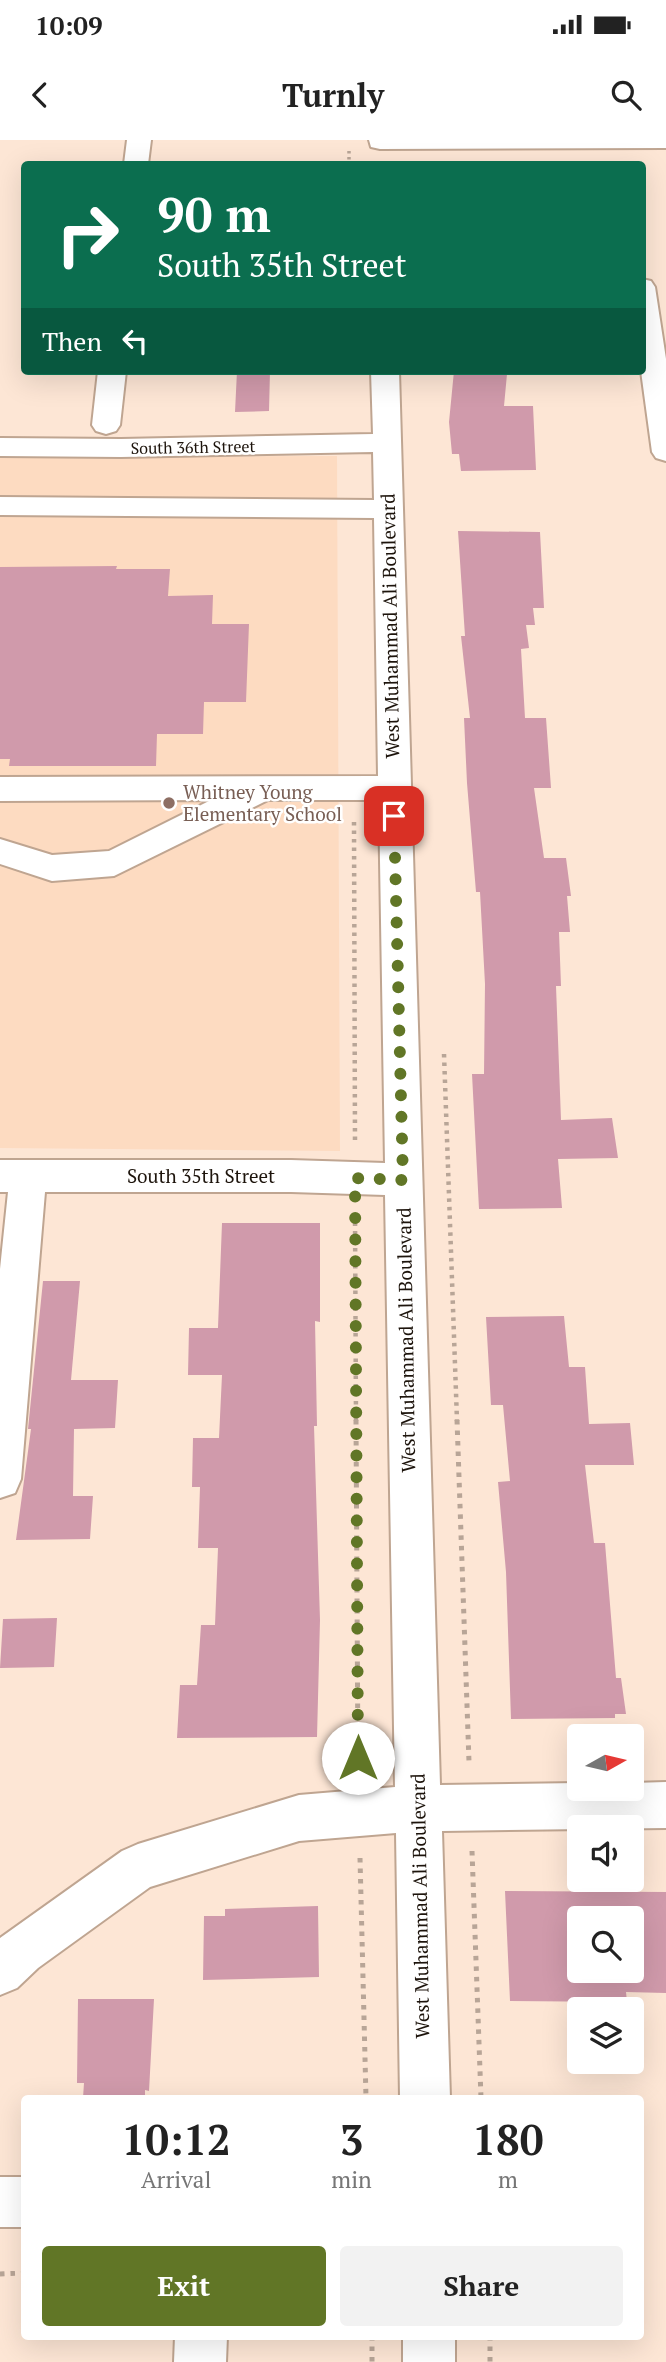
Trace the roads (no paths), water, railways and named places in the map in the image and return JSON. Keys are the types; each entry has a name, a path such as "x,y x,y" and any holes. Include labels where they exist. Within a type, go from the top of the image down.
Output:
{"street":[{"path":"136,161 139,140"},
{"path":"380,149 623,149 666,141"},
{"path":"646,314 666,452"},
{"path":"100,507 112,375"},
{"name":"West Muhammad Ali Boulevard","path":"385,375 425,2095"},
{"name":"South 36th Street","path":"0,447 107,437 386,443"},
{"path":"0,506 388,509"},
{"path":"0,851 52,868 114,863 264,788"},
{"path":"0,789 394,788"},
{"path":"0,1479 14,1176"},
{"name":"South 35th Street","path":"14,1176 403,1180"},
{"path":"0,1971 21,1951 138,1867 299,1818 417,1808 666,1805"},
{"path":"0,2202 21,2202"},
{"path":"200,2362 201,2340"},
{"path":"429,2340 429,2362"}],"place":[{"name":"Whitney Young Elementary School","path":"169,803"}]}
